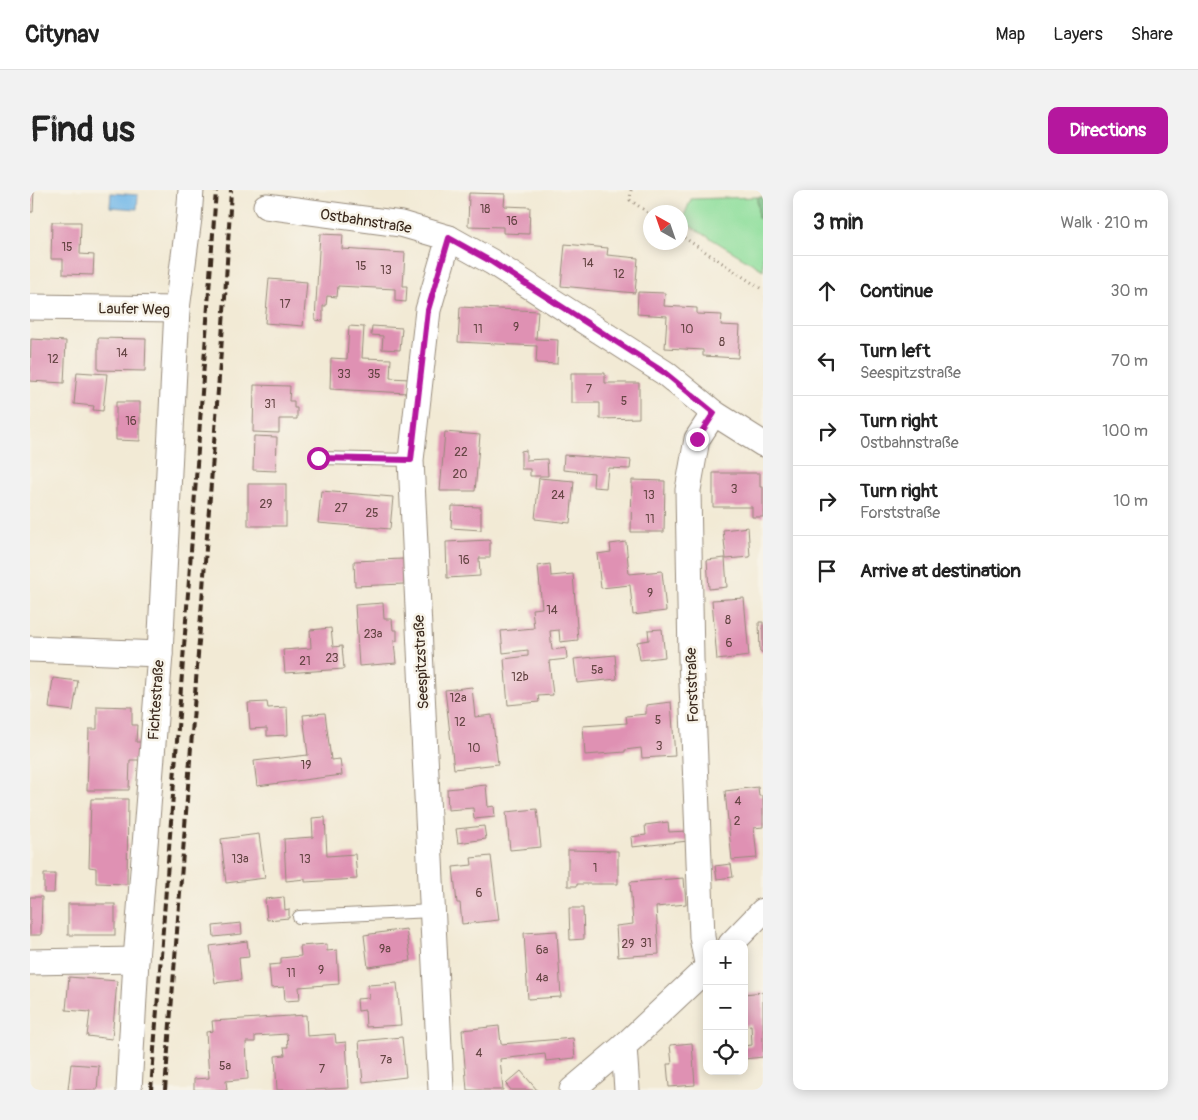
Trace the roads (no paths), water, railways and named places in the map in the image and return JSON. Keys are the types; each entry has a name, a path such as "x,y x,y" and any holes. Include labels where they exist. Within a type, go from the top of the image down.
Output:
{"street":[{"name":"Laufer Weg","path":"30,308 177,309 191,190"},
{"name":"Ostbahnstraße","path":"266,206 400,224 449,238 492,262 665,373 714,413 763,444"},
{"name":"Seespitzstraße","path":"441,1090 411,460 428,310 449,238"},
{"name":"Fichtestraße","path":"128,1090 136,960 160,654 177,309"},
{"name":"Forststraße","path":"703,942 692,689 688,490 697,439 714,413"},
{"path":"30,649 160,654"},
{"path":"735,940 763,911"},
{"path":"30,962 136,960"},
{"path":"572,1090 624,1046 703,972"},
{"path":"624,1046 627,1090"}],"lane":[{"path":"318,458 411,460"},
{"path":"299,917 433,911"}],"water":[{"path":"111,193 138,195 137,209 110,207"}],"railway":[{"path":"151,1090 216,190"},
{"path":"165,1090 225,298 231,190"}]}
